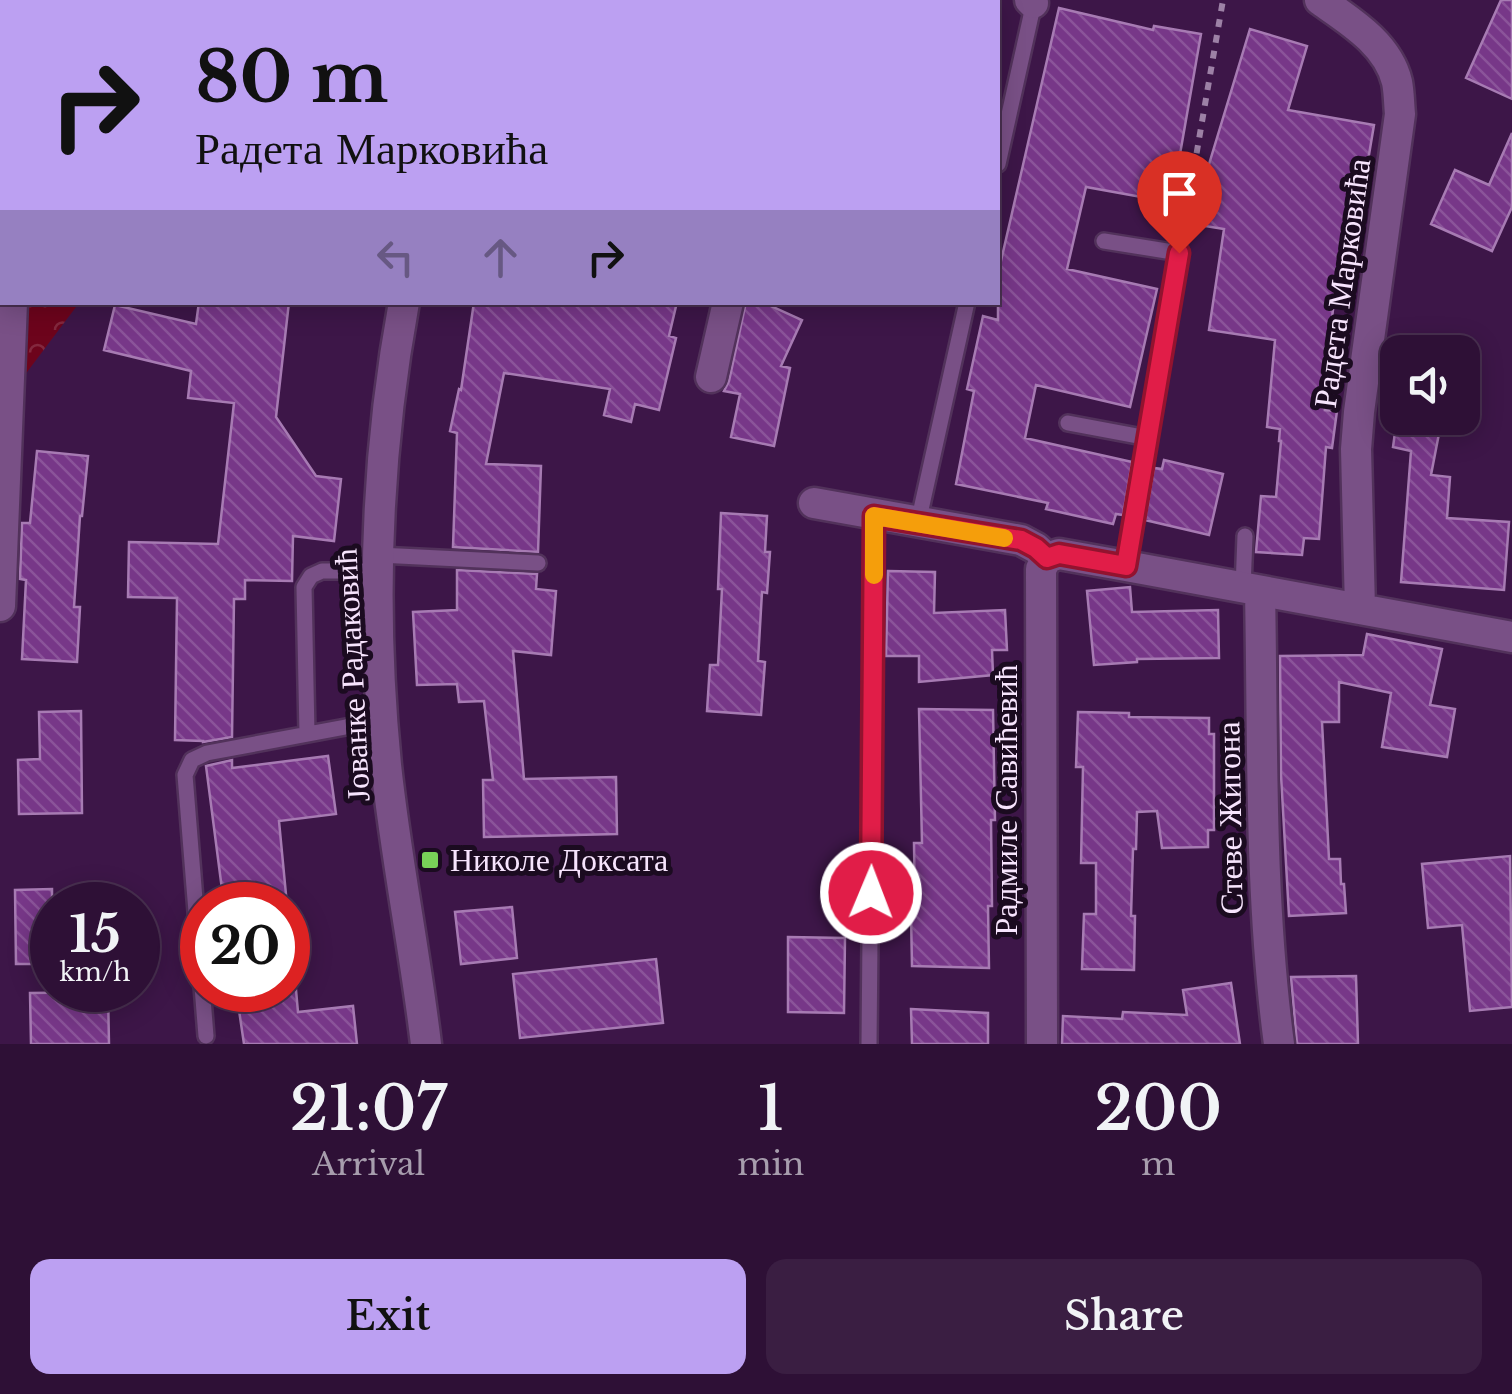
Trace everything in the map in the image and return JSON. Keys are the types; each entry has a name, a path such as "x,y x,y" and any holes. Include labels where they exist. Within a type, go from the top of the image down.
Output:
{"street":[{"name":"Радета Марковића","path":"1320,0 1374,40 1390,61 1400,114 1356,449 1360,609"},
{"path":"0,606 12,305"},
{"name":"Јованке Радаковић","path":"404,305 387,420 380,508 379,652 386,766 426,1044"},
{"path":"711,377 727,305"},
{"path":"814,504 1021,540 1047,558 1059,554 1512,638"},
{"name":"Радмиле Савићевић","path":"1042,1044 1040,569 1047,558"},
{"name":"Стеве Жигона","path":"1252,589 1265,889 1278,1044"}],"lane":[{"path":"1000,155 1033,1"},
{"path":"1104,240 1179,253 1126,566"},
{"path":"918,523 966,305"},
{"path":"1068,422 1148,438"},
{"path":"869,1044 874,516"},
{"path":"1245,536 1252,589"},
{"path":"306,734 304,588 311,576 379,563 538,563"},
{"path":"206,1036 184,776 192,760 206,753 384,720"}],"path":[{"path":"1179,253 1223,0"}],"green space":[{"path":"12,305 77,305 9,396"}],"building":[{"path":"1501,0 1512,0 1512,99 1466,78"},
{"path":"1059,8 1153,30 1154,26 1201,34 1176,177 1203,184 1250,29 1307,46 1288,110 1374,125 1347,285 1336,284 1324,386 1329,387 1325,410 1337,411 1332,448 1326,447 1319,539 1304,538 1302,555 1256,552 1261,496 1276,497 1280,429 1267,427 1275,340 1209,330 1224,229 1205,226 1208,209 1086,187 1067,269 1157,289 1130,407 1036,385 1025,438 1132,462 1123,515 1116,514 1113,524 1046,509 1048,503 956,484 974,391 967,389 983,316 998,320 1000,265"},
{"path":"1512,133 1512,207 1492,251 1431,224 1455,170 1489,185"},
{"path":"115,305 196,324 199,305 289,305 276,417 316,476 341,479 334,541 293,536 292,581 245,580 245,599 234,599 232,737 203,742 175,740 177,598 128,597 129,542 218,544 234,403 188,398 191,371 104,350"},
{"path":"474,305 676,305 669,336 676,338 659,410 635,404 631,422 604,415 610,389 504,373 486,464 541,466 538,552 453,547 457,433 450,431 461,390"},
{"path":"745,305 769,305 802,320 781,366 790,368 774,446 731,437 740,394 724,391"},
{"path":"1395,435 1439,435 1431,475 1450,477 1447,518 1509,522 1504,590 1401,582 1411,451 1393,447"},
{"path":"37,451 88,456 74,607 80,607 77,662 22,659 26,580 20,579 22,523 30,523"},
{"path":"1164,460 1223,474 1209,535 1145,520 1154,468 1162,469"},
{"path":"721,513 767,516 765,552 770,552 767,593 762,592 758,661 765,662 761,715 707,711 710,665 718,665"},
{"path":"457,570 537,574 536,589 556,591 551,655 513,651 524,779 616,777 617,834 484,837 483,780 493,780 484,701 459,702 457,684 417,685 413,612 457,610"},
{"path":"888,571 935,572 934,613 1005,610 1007,650 992,650 993,675 919,682 919,656 886,656"},
{"path":"1130,587 1132,612 1218,610 1219,658 1137,659 1094,665 1087,591"},
{"path":"1367,634 1442,649 1430,705 1455,709 1447,757 1382,747 1391,693 1339,682 1339,722 1322,722 1329,859 1340,859 1346,913 1289,916 1281,775 1280,656 1363,655"},
{"path":"919,709 993,710 995,820 991,820 989,968 912,966 914,843 922,843"},
{"path":"81,711 82,813 19,814 18,760 40,759 39,712"},
{"path":"1078,712 1209,718 1209,734 1214,734 1214,830 1208,830 1208,847 1162,848 1157,811 1137,812 1131,916 1135,916 1134,970 1082,969 1084,914 1096,914 1096,863 1081,863 1083,767 1076,767"},
{"path":"328,756 336,814 279,821 285,882 221,882 206,766 232,760 232,768"},
{"path":"1510,856 1512,1007 1470,1011 1462,925 1428,928 1422,864"},
{"path":"15,890 30,890 30,964 16,964"},
{"path":"512,907 517,958 461,964 455,912"},
{"path":"788,937 845,938 844,1013 788,1012"},
{"path":"656,959 663,1023 520,1038 513,974"},
{"path":"1356,976 1358,1044 1297,1044 1291,977"},
{"path":"1231,983 1240,1044 1062,1044 1063,1016 1122,1019 1123,1012 1187,1015 1183,990"},
{"path":"353,1006 357,1044 244,1044 239,1012 310,1012"},
{"path":"911,1009 988,1013 988,1044 912,1044"},
{"path":"30,1012 108,1012 109,1044 31,1044"}],"slow traffic":[{"path":"874,575 874,516 1004,538"}],"place":[{"name":"Николе Доксата","path":"430,860"}],"route":[{"path":"871,893 874,516 1021,540 1047,558 1059,554 1126,566 1179,253"}]}
